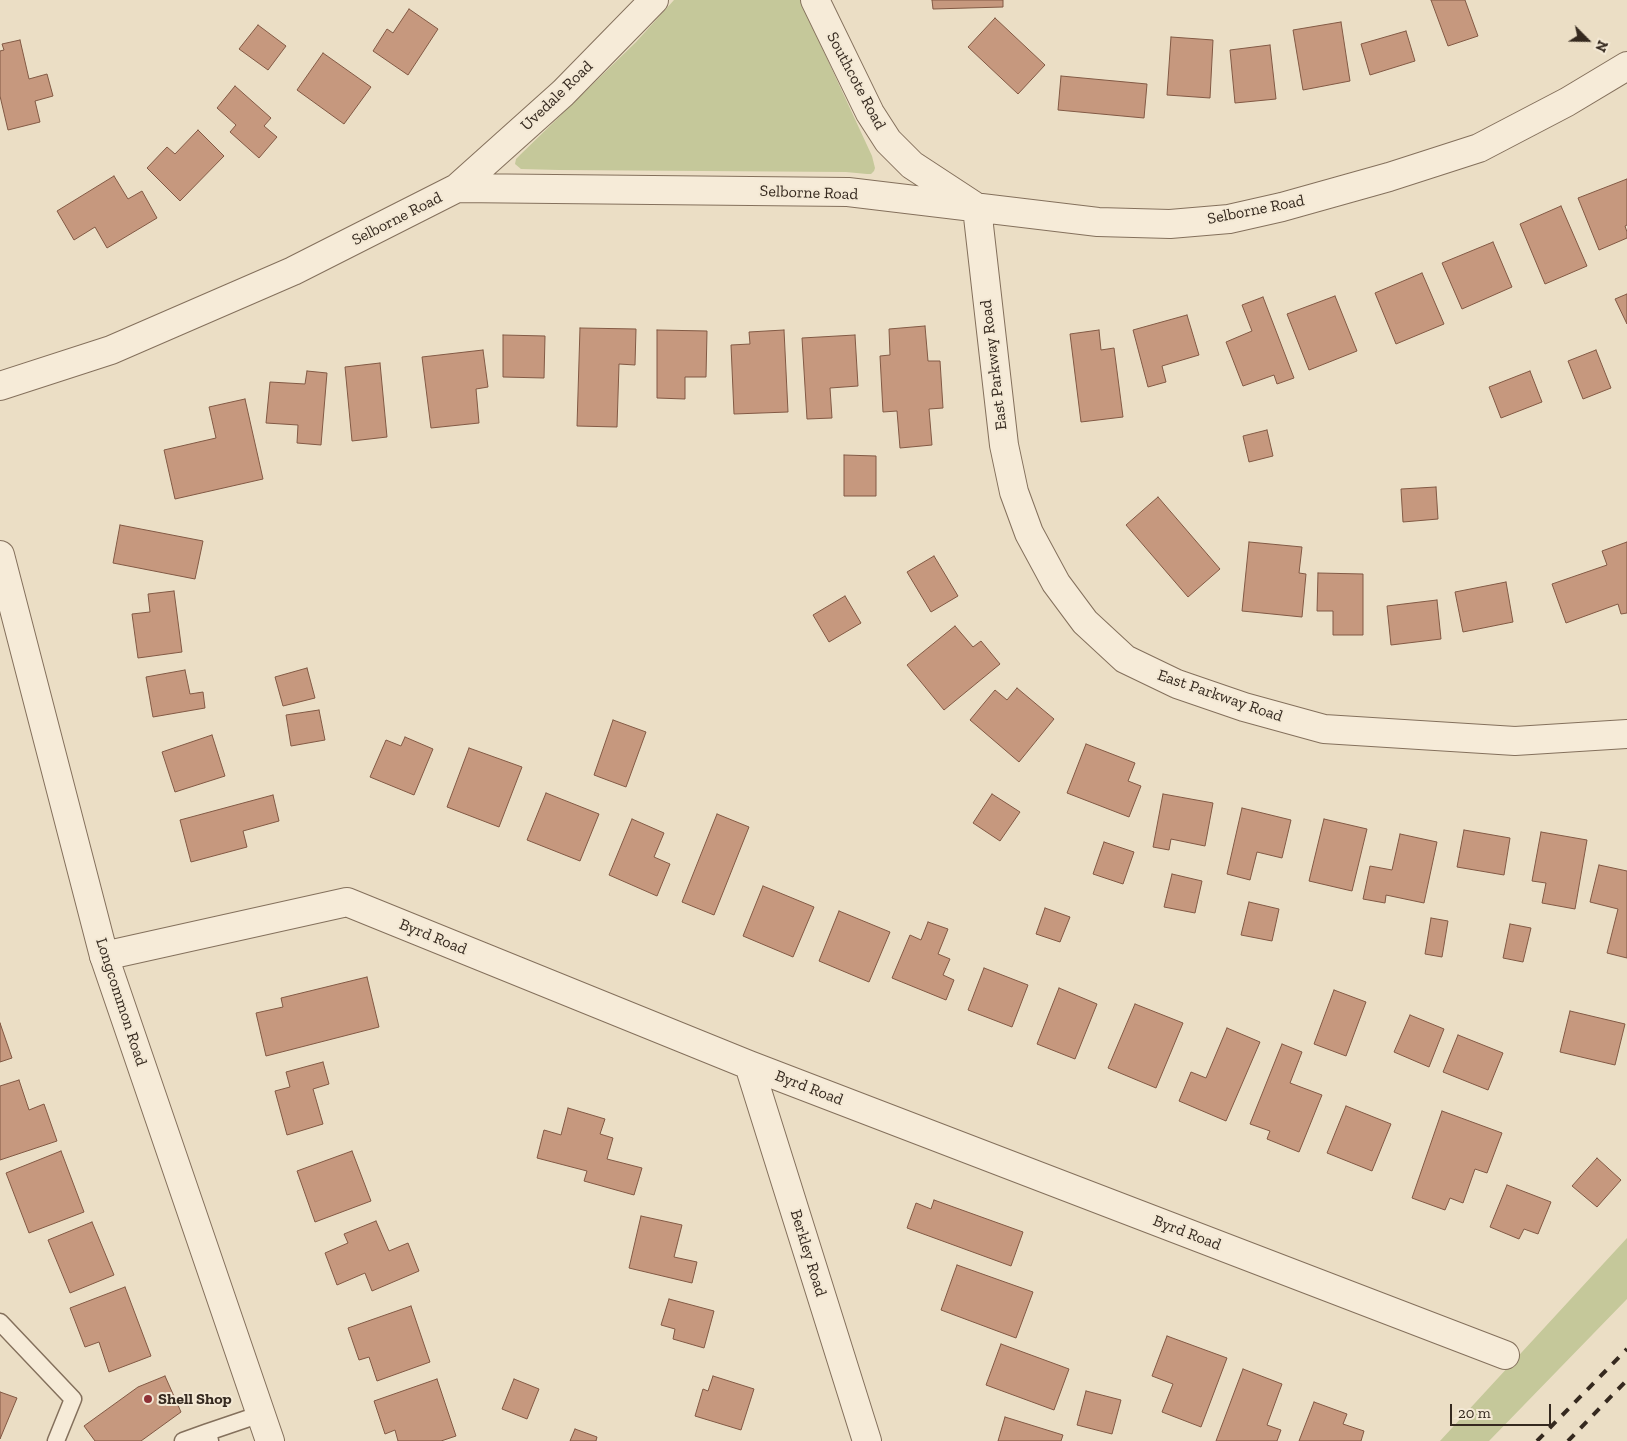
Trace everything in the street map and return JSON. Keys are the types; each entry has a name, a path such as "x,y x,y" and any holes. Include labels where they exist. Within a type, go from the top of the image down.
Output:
{"street":[{"name":"Uvedale Road","path":"457,188 563,93 654,0"},
{"name":"Southcote Road","path":"815,0 870,113 888,141 912,165 977,208"},
{"name":"Selborne Road","path":"0,386 111,350 275,279 457,188 848,192 1098,222 1170,224 1229,219 1282,207 1389,177 1479,148 1567,102 1627,66"},
{"name":"East Parkway Road","path":"977,208 1004,445 1014,492 1029,533 1056,583 1085,622 1125,659 1177,684 1244,707 1324,729 1515,741 1627,734"},
{"name":"Longcommon Road","path":"0,555 104,956 270,1441"},
{"name":"Byrd Road","path":"104,956 347,902 749,1065 1505,1355"},
{"name":"Berkley Road","path":"749,1065 867,1441"}],"lane":[{"path":"0,1322 73,1399 56,1441"},
{"path":"183,1441 209,1437 261,1414"}],"green space":[{"path":"674,0 800,0 872,156 874,171 871,174 867,174 846,172 559,170 521,169 515,164 516,159 636,42"},
{"path":"1627,1238 1627,1299 1489,1441 1440,1441"}],"building":[{"path":"932,0 1003,0 1003,7 933,9"},
{"path":"1431,0 1465,0 1478,36 1448,46"},
{"path":"409,9 438,29 408,75 373,51 387,29 393,33"},
{"path":"995,18 1045,65 1018,94 968,47"},
{"path":"1341,22 1350,81 1303,90 1293,30"},
{"path":"258,25 286,46 268,70 239,49"},
{"path":"1406,31 1415,61 1370,75 1361,44"},
{"path":"1171,37 1213,40 1210,98 1167,95"},
{"path":"20,40 29,79 47,74 53,96 35,101 40,122 8,130 0,96 0,51 4,50 2,44"},
{"path":"1270,45 1276,99 1235,103 1230,50"},
{"path":"323,53 371,87 344,124 297,90"},
{"path":"1061,76 1147,84 1144,118 1058,110"},
{"path":"235,86 271,118 264,126 277,137 259,158 230,132 236,125 217,108"},
{"path":"198,130 224,156 180,201 147,168 167,147 175,154"},
{"path":"114,176 128,199 142,191 157,218 107,248 95,227 74,240 57,211"},
{"path":"1627,179 1627,225 1625,226 1627,238 1599,250 1578,198"},
{"path":"1561,206 1587,266 1545,284 1520,224"},
{"path":"1493,242 1512,287 1462,309 1442,263"},
{"path":"1422,273 1444,324 1396,344 1375,293"},
{"path":"1627,294 1627,324 1615,299"},
{"path":"1335,296 1357,351 1309,370 1287,314"},
{"path":"1263,297 1294,378 1277,384 1274,375 1243,386 1226,342 1252,331 1242,305"},
{"path":"1187,315 1199,355 1162,366 1166,382 1148,387 1133,330"},
{"path":"925,326 928,361 940,361 943,408 929,409 932,445 900,448 897,411 883,412 880,356 890,355 889,329"},
{"path":"580,328 636,329 635,365 619,364 617,427 577,426"},
{"path":"657,330 707,331 706,377 685,377 685,399 657,398"},
{"path":"784,330 788,412 734,414 731,345 750,344 749,332"},
{"path":"1099,330 1101,350 1114,348 1123,417 1081,422 1070,334"},
{"path":"503,335 545,336 544,378 503,377"},
{"path":"855,335 858,386 830,388 832,418 807,419 802,338"},
{"path":"483,350 488,387 476,389 479,423 431,428 422,357"},
{"path":"1596,350 1611,388 1583,399 1568,361"},
{"path":"380,363 387,437 352,441 345,367"},
{"path":"307,371 327,373 321,445 297,443 298,425 266,423 270,382 305,384"},
{"path":"1530,371 1542,402 1501,418 1489,387"},
{"path":"245,399 263,479 175,499 164,450 216,438 209,407"},
{"path":"1267,430 1273,456 1249,462 1243,436"},
{"path":"844,455 876,456 876,496 844,496"},
{"path":"1436,487 1438,519 1403,522 1401,489"},
{"path":"1158,497 1220,569 1188,597 1126,525"},
{"path":"120,525 203,541 195,579 113,563"},
{"path":"1249,542 1302,547 1299,573 1306,574 1302,617 1242,611"},
{"path":"1627,542 1627,613 1621,614 1618,604 1566,623 1552,584 1607,565 1602,551"},
{"path":"934,556 958,596 931,612 907,572"},
{"path":"1318,573 1363,574 1363,635 1333,635 1333,611 1317,611"},
{"path":"1506,582 1513,622 1463,632 1455,592"},
{"path":"174,591 182,652 138,658 132,614 150,612 148,594"},
{"path":"845,596 861,623 829,642 813,615"},
{"path":"1437,600 1441,639 1391,645 1387,606"},
{"path":"955,626 973,647 981,641 1000,664 944,710 907,665"},
{"path":"307,668 315,698 283,706 275,677"},
{"path":"185,670 190,694 203,692 205,708 153,717 146,677"},
{"path":"1017,688 1054,719 1019,762 970,720 995,690 1007,700"},
{"path":"319,710 325,740 291,746 286,715"},
{"path":"613,720 646,732 626,787 594,775"},
{"path":"212,735 225,776 175,792 162,752"},
{"path":"405,737 433,749 414,795 370,777 386,740 401,746"},
{"path":"1086,744 1135,763 1128,781 1141,786 1129,817 1067,793"},
{"path":"469,748 522,767 499,827 447,807"},
{"path":"546,793 599,814 580,861 527,840"},
{"path":"992,794 1020,812 1000,841 973,823"},
{"path":"1163,794 1213,803 1205,846 1171,839 1169,850 1153,847"},
{"path":"273,795 279,821 243,831 247,847 191,862 180,820"},
{"path":"1242,808 1291,820 1282,858 1257,852 1250,880 1227,874"},
{"path":"717,814 749,827 714,915 682,902"},
{"path":"632,819 664,833 654,857 670,864 657,896 609,875"},
{"path":"1324,819 1367,829 1352,891 1309,881"},
{"path":"1464,830 1510,838 1504,875 1457,867"},
{"path":"1541,832 1587,840 1575,909 1542,903 1546,883 1532,881"},
{"path":"1400,834 1437,842 1424,903 1386,895 1385,903 1363,899 1370,866 1392,870"},
{"path":"1104,842 1134,852 1123,884 1093,874"},
{"path":"1599,865 1627,871 1627,958 1607,953 1618,909 1590,902"},
{"path":"1172,874 1202,881 1195,913 1164,907"},
{"path":"763,886 814,907 793,957 743,936"},
{"path":"1249,902 1279,909 1272,941 1241,935"},
{"path":"1045,908 1070,917 1060,942 1036,934"},
{"path":"839,911 890,932 869,982 819,961"},
{"path":"1431,918 1448,921 1442,957 1425,954"},
{"path":"928,922 948,929 938,954 950,959 943,975 954,980 946,1000 892,978 910,935 921,940"},
{"path":"1510,924 1531,928 1523,962 1503,958"},
{"path":"984,968 1028,985 1012,1027 968,1010"},
{"path":"367,977 379,1027 266,1056 256,1013 283,1007 281,998"},
{"path":"1059,988 1097,1004 1075,1059 1037,1044"},
{"path":"1334,990 1366,1002 1346,1056 1314,1044"},
{"path":"1135,1004 1183,1023 1156,1088 1108,1068"},
{"path":"1570,1011 1625,1024 1615,1065 1560,1052"},
{"path":"1410,1015 1444,1029 1429,1067 1394,1052"},
{"path":"0,1023 12,1058 0,1062"},
{"path":"1227,1028 1260,1042 1226,1121 1179,1101 1191,1072 1206,1078"},
{"path":"1458,1035 1503,1053 1488,1090 1443,1072"},
{"path":"1282,1044 1302,1052 1290,1083 1322,1095 1299,1152 1267,1139 1270,1131 1250,1124"},
{"path":"323,1062 329,1084 313,1089 323,1124 287,1135 275,1091 290,1087 286,1072"},
{"path":"19,1080 29,1110 44,1104 57,1141 0,1160 0,1086"},
{"path":"1346,1106 1391,1124 1372,1171 1327,1153"},
{"path":"568,1108 605,1119 600,1134 613,1138 607,1159 642,1168 634,1195 584,1181 587,1171 537,1158 544,1130 561,1135"},
{"path":"1442,1111 1502,1133 1487,1173 1475,1169 1463,1203 1450,1198 1445,1210 1412,1198"},
{"path":"61,1151 84,1212 29,1233 6,1173"},
{"path":"352,1151 371,1201 315,1222 297,1171"},
{"path":"1597,1158 1621,1180 1597,1207 1572,1186"},
{"path":"1507,1185 1551,1202 1538,1234 1524,1229 1519,1239 1490,1227"},
{"path":"934,1200 1023,1232 1011,1266 907,1228 916,1203 931,1209"},
{"path":"641,1216 682,1225 674,1257 697,1262 692,1283 629,1268"},
{"path":"376,1221 389,1251 408,1243 419,1271 372,1291 365,1273 337,1285 325,1253 348,1243 344,1234"},
{"path":"92,1222 114,1275 70,1293 48,1240"},
{"path":"957,1265 1033,1292 1016,1338 941,1310"},
{"path":"125,1287 151,1356 109,1372 99,1342 85,1347 70,1308"},
{"path":"669,1299 714,1311 704,1348 673,1339 675,1329 661,1325"},
{"path":"411,1306 430,1362 377,1381 369,1357 359,1360 348,1328"},
{"path":"1167,1336 1227,1358 1201,1427 1162,1412 1173,1384 1152,1376"},
{"path":"1001,1344 1069,1369 1054,1410 986,1385"},
{"path":"1243,1369 1282,1384 1267,1425 1281,1430 1277,1441 1216,1441"},
{"name":"Shell Shop","path":"165,1376 181,1412 141,1441 95,1441 84,1426 138,1387"},
{"path":"713,1376 754,1389 741,1430 695,1416 703,1389 708,1391"},
{"path":"437,1379 456,1436 441,1441 398,1441 395,1430 385,1434 374,1401"},
{"path":"514,1379 539,1389 527,1419 502,1409"},
{"path":"1086,1391 1121,1400 1112,1434 1077,1425"},
{"path":"0,1392 17,1398 0,1439"},
{"path":"1314,1402 1347,1414 1343,1424 1364,1431 1361,1441 1299,1441"},
{"path":"1005,1417 1063,1435 1061,1441 998,1441"},
{"path":"575,1429 597,1437 596,1441 570,1441"}],"railway":[{"path":"1537,1441 1627,1349"},
{"path":"1568,1441 1627,1380"}],"place":[{"name":"Shell Shop","path":"148,1399"}]}
